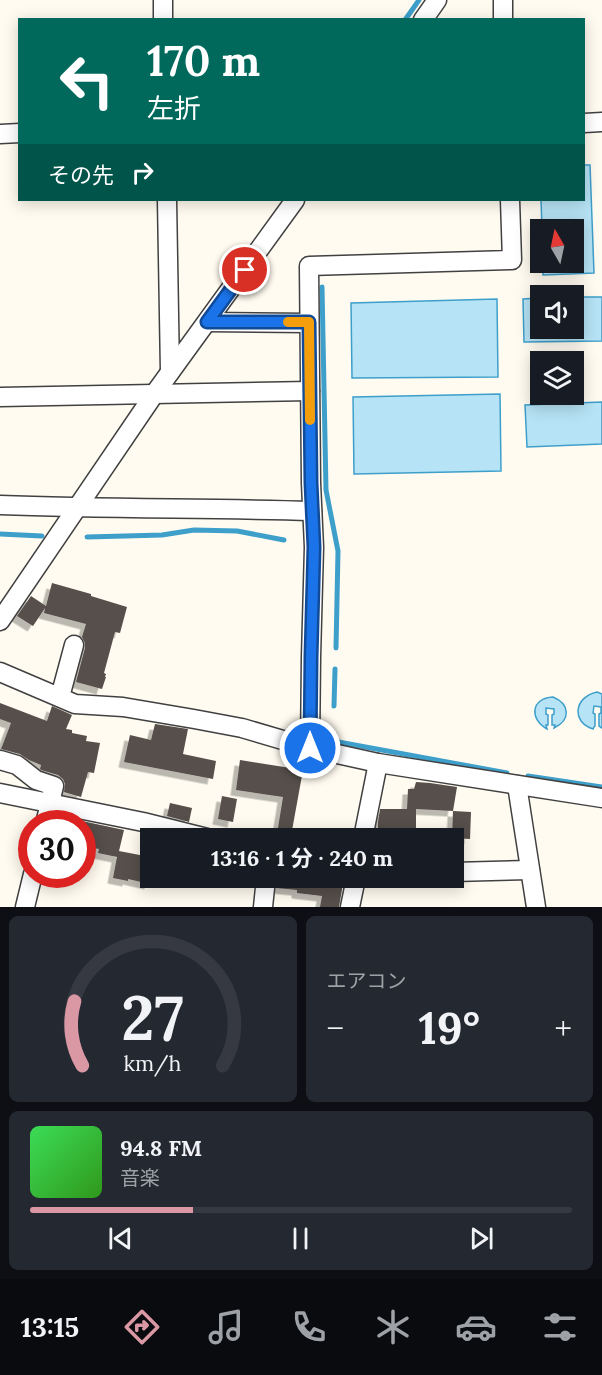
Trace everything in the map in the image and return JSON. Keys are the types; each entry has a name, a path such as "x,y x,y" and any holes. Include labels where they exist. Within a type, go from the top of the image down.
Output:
{"street":[{"path":"163,0 163,18"},
{"path":"424,18 437,0"},
{"path":"503,0 504,18"},
{"path":"585,123 602,122"},
{"path":"0,134 18,133"},
{"path":"167,201 170,372"},
{"path":"0,621 155,393 294,201"},
{"path":"310,748 314,547 309,266 512,260 510,201"},
{"path":"207,322 309,322"},
{"path":"0,397 310,391"},
{"path":"0,505 312,511"},
{"path":"60,697 74,645"},
{"path":"0,672 75,704 123,707 232,726 310,748 378,763 602,798"},
{"path":"0,760 17,765 36,780 54,786 48,810"},
{"path":"365,828 378,763"},
{"path":"517,785 536,907"},
{"path":"0,793 167,828"},
{"path":"464,872 530,870"},
{"path":"25,907 30,888"},
{"path":"262,907 265,888"},
{"path":"350,907 354,888"}],"water":[{"path":"585,165 590,165 594,273 543,275 543,273 584,273 584,219 542,219 541,201 585,201"},
{"path":"584,297 602,297 602,341 524,342 523,299 530,299 530,339 584,339"},
{"path":"497,299 498,377 352,378 351,303"},
{"path":"500,394 501,471 354,474 353,397"},
{"path":"602,402 602,444 527,447 525,405 584,405 584,403"},
{"path":"597,692 602,694 602,728 599,726 601,707 594,706 595,726 593,729 581,721 578,710 584,699"},
{"path":"553,697 563,704 566,717 560,725 554,728 552,715 554,709 546,708 547,729 537,720 535,710 540,701"}],"building":[{"path":"52,583 127,607 120,633 115,632 102,689 76,682 85,648 82,637 86,624 44,613 45,608 33,626 17,616 31,596 46,606"},
{"path":"0,703 47,721 52,706 72,715 66,729 72,730 72,733 87,736 86,741 100,743 94,773 88,772 81,797 64,792 65,784 58,775 41,770 41,765 20,754 1,749 11,723 0,719"},
{"path":"155,724 188,729 183,754 216,761 213,779 124,762 130,735 151,740"},
{"path":"240,760 303,770 292,828 278,828 283,797 236,790"},
{"path":"416,782 457,787 453,811 416,809 416,828 378,828 380,809 407,809 408,789 414,789"},
{"path":"222,796 237,799 233,822 218,819"},
{"path":"170,803 192,808 189,822 167,816"},
{"path":"453,811 471,812 470,839 464,839 464,828 452,828"},
{"path":"96,824 124,830 119,851 140,855 140,882 113,878 117,857 98,853 99,849 96,848"},
{"path":"276,888 342,888 339,907 320,907 322,896 297,893 297,890"}],"waterway":[{"path":"406,18 419,0"},
{"path":"322,287 326,490 338,551 336,648"},
{"path":"87,537 162,535 194,530 237,531 284,540"},
{"path":"0,534 42,536"},
{"path":"334,706 335,669"},
{"path":"334,734 333,741 507,773"},
{"path":"528,776 602,787"}],"slow traffic":[{"path":"288,322 309,322 310,420"}],"route":[{"path":"245,270 207,322 309,322 314,547 310,748"}]}
